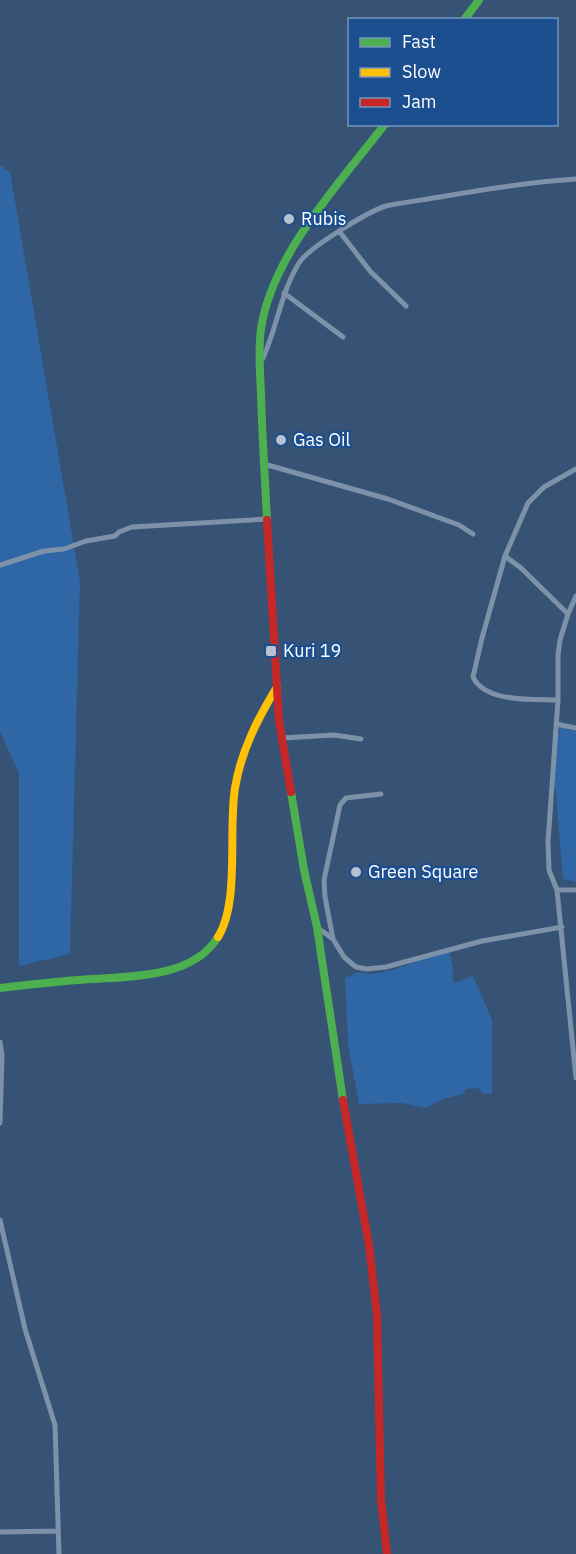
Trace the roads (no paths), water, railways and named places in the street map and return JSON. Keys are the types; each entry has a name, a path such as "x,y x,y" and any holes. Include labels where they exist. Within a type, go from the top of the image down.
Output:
{"main road":[{"path":"466,18 479,0"},
{"path":"383,126 297,239 281,267 271,292 261,329 260,365 267,519 282,738 302,860 317,927 374,1284 377,1315 381,1499 387,1554"},
{"path":"0,988 120,976 177,967 190,962 212,944 224,927 231,900 231,827 238,771 262,710 277,687"}],"street":[{"path":"260,365 268,350 284,293 302,258 339,231 387,206 467,192 576,179"},
{"path":"339,231 370,271 406,306"},
{"path":"284,293 343,337"},
{"path":"264,464 388,500 459,525 473,534"},
{"path":"558,700 492,694 474,681 474,673 505,556 522,516 534,495 576,469"},
{"path":"0,565 44,551 64,549 86,541 114,536 132,527 267,519"},
{"path":"505,556 521,568 568,614"},
{"path":"576,596 560,640 558,655 558,700 548,842 549,870 557,890 562,927 576,1078"},
{"path":"556,724 576,728"},
{"path":"282,738 334,735 361,739"},
{"path":"381,794 346,798 340,805 324,880 333,939 344,957 356,967 375,969 482,941 562,927"},
{"path":"557,890 576,890"},
{"path":"317,927 333,939"},
{"path":"0,1042 2,1055 0,1123"},
{"path":"0,1220 23,1319 55,1425 59,1554"},
{"path":"0,1532 58,1531"}],"place":[{"name":"Rubis","path":"289,219"},
{"name":"Gas Oil","path":"281,440"},
{"name":"Kuri 19","path":"271,651"},
{"name":"Green Square","path":"356,872"}]}
